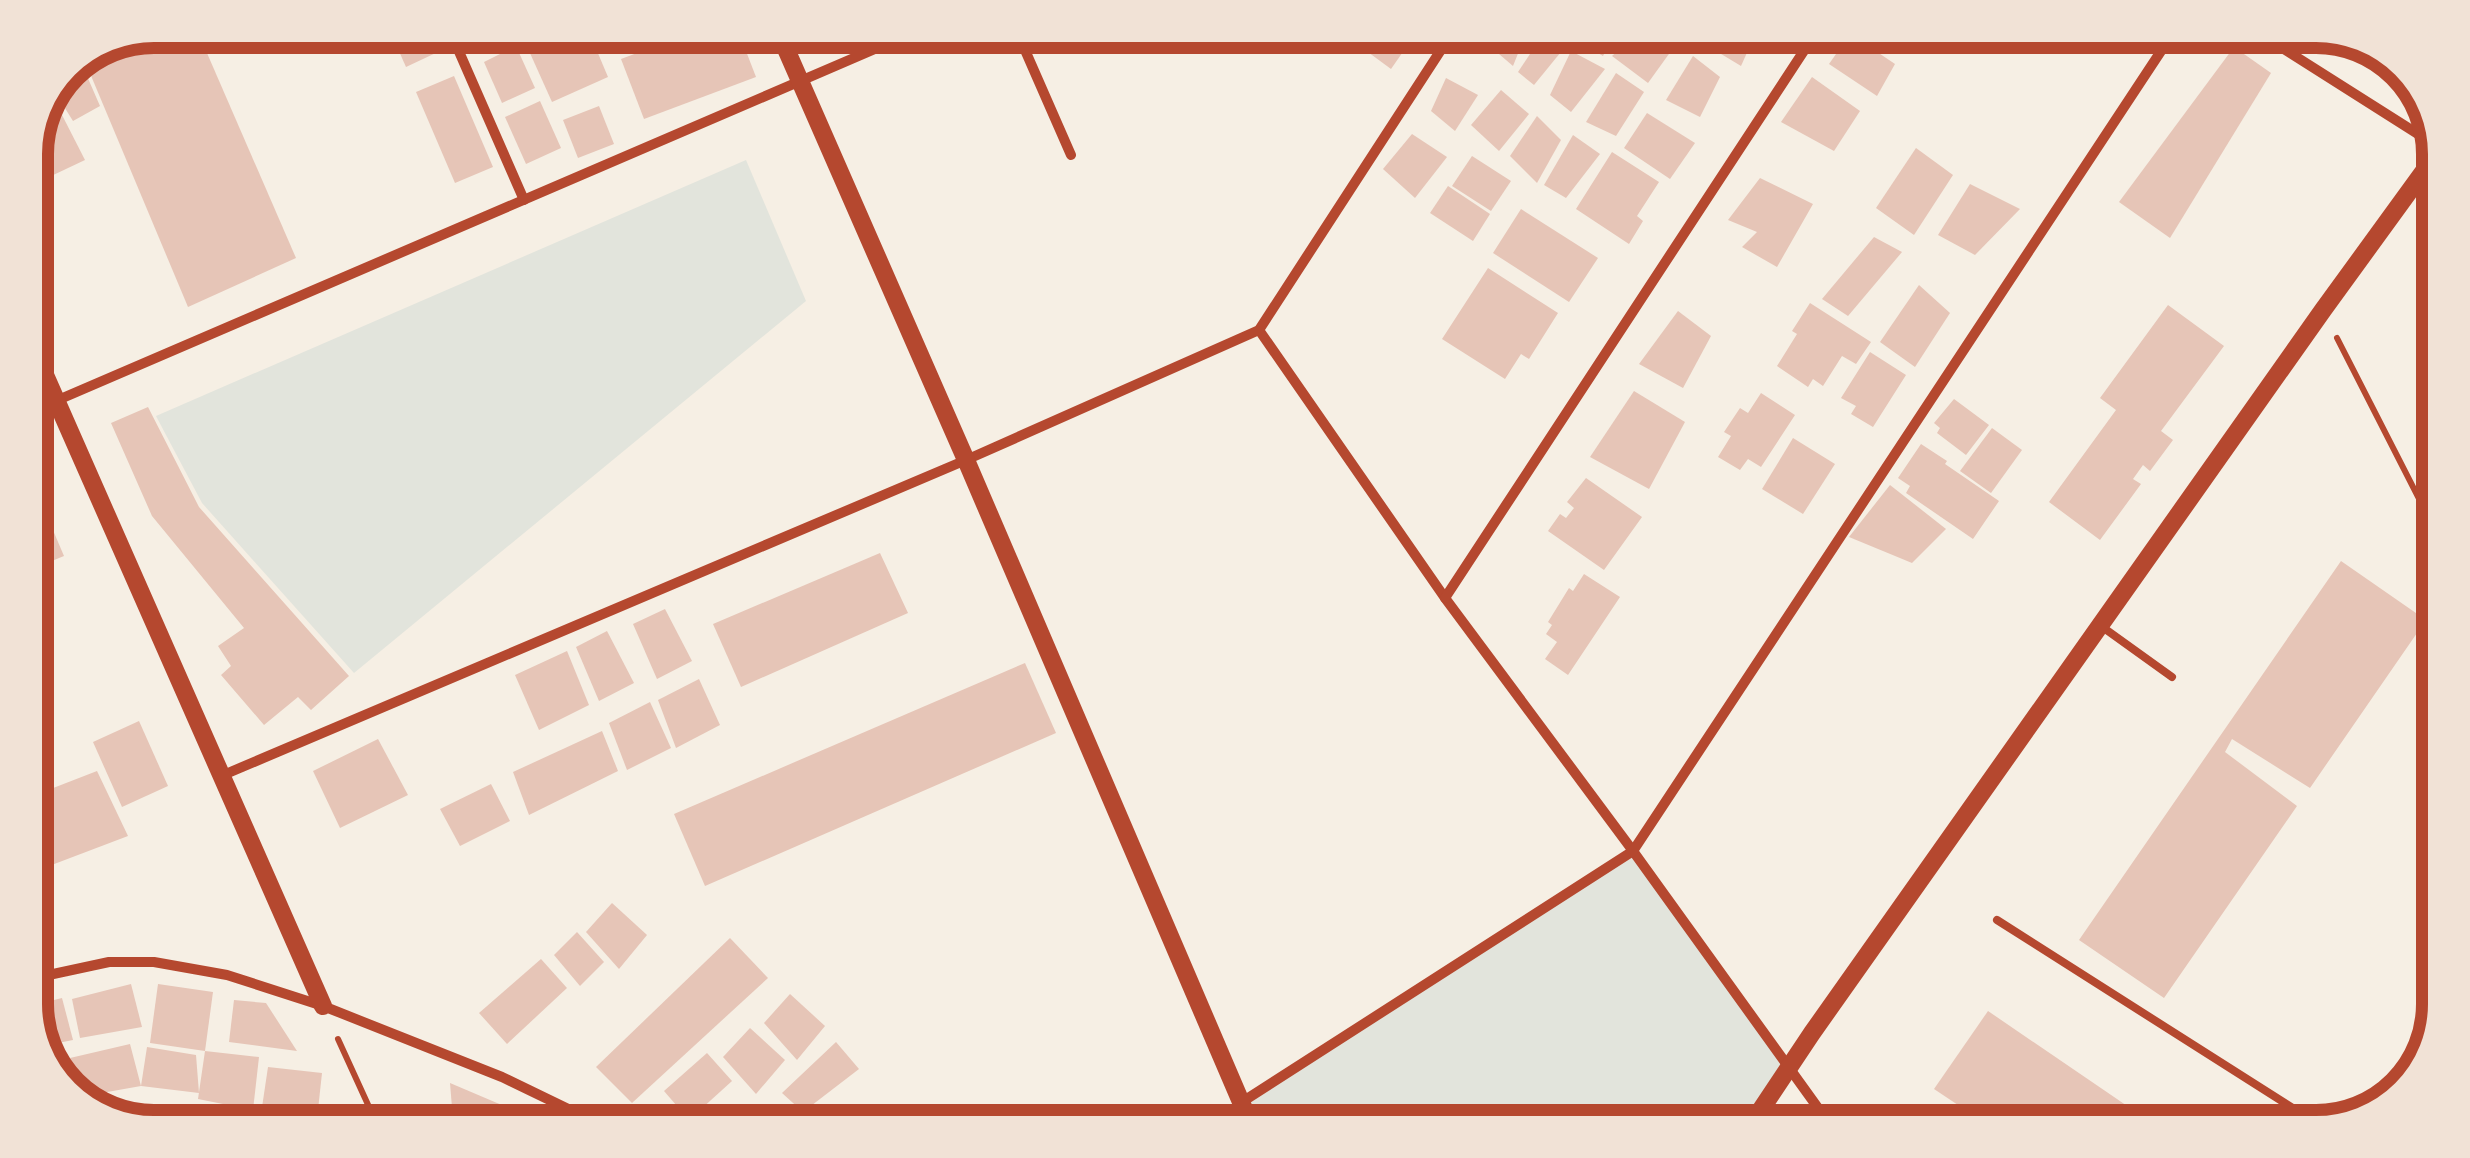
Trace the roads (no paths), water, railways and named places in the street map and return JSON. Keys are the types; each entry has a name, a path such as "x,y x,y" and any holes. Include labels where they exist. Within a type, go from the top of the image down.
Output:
{"street":[{"path":"457,48 524,200"},
{"path":"786,48 1245,1110"},
{"path":"48,404 876,48"},
{"path":"1024,48 1071,155"},
{"path":"221,776 966,460 1259,330 1442,48"},
{"path":"1446,598 1806,48"},
{"path":"1242,1102 1633,851 2163,48"},
{"path":"2282,48 2421,137"},
{"path":"1760,1110 2422,174"},
{"path":"1259,330 1446,598 1819,1110"},
{"path":"48,383 323,1006"},
{"path":"48,975 109,962 154,962 227,975 323,1006 502,1076 571,1110"}],"lane":[{"path":"2101,626 2172,676"},
{"path":"1997,920 2299,1110"}]}
